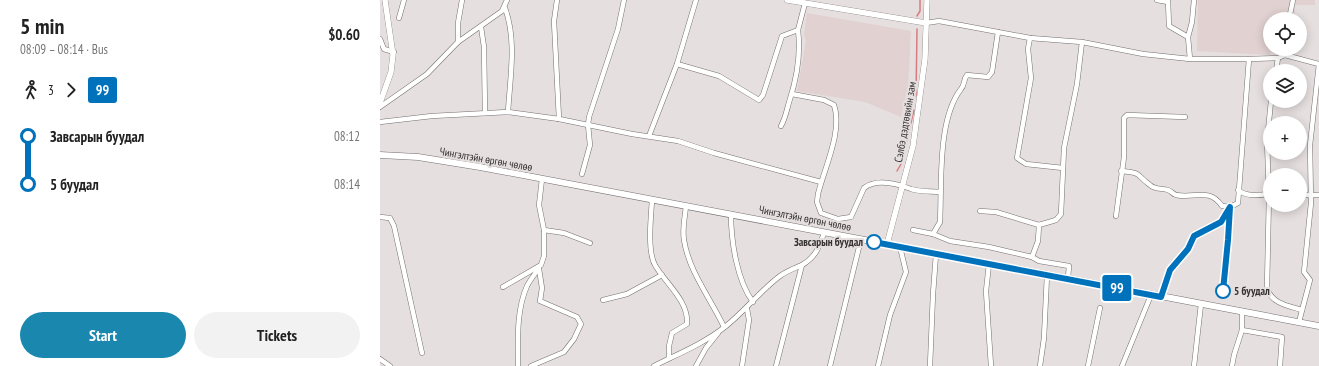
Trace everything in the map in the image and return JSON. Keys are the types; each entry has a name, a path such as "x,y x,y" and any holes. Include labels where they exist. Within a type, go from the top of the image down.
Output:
{"main road":[{"name":"Чингэлтэйн өргөн чөлөө","path":"380,155 441,160 1319,326"}],"street":[{"path":"380,103 391,72 394,52 385,0"},
{"path":"399,18 404,0"},
{"path":"458,42 458,23 462,0"},
{"path":"507,0 505,8 511,29 512,42 508,112"},
{"path":"557,0 554,21 559,119"},
{"path":"582,174 590,145 588,125 595,96 618,29 624,0"},
{"path":"650,136 677,64 696,0"},
{"path":"788,0 926,23 936,20 1030,38 1082,42 1143,54 1190,59 1249,59 1278,58 1283,56"},
{"name":"Сэлбэ дэдтөвийн зам","path":"887,244 902,185 914,146 926,59 926,0"},
{"path":"1157,0 1168,1 1169,26 1188,37"},
{"path":"1190,59 1188,37 1192,22 1194,0"},
{"path":"1290,12 1293,0"},
{"path":"781,126 785,119 798,68 800,43 798,30 805,3"},
{"path":"380,107 427,74 458,42 481,27 505,8"},
{"path":"481,27 484,47 485,113"},
{"path":"677,64 719,76 758,100 763,95 782,36 798,30"},
{"path":"933,234 940,222 940,192 944,133 954,99 962,88 964,79 967,75 988,77 992,72 998,32"},
{"path":"1030,38 1028,49 1031,78 1017,158 1026,164 1064,168"},
{"path":"380,39 384,49 394,52"},
{"path":"980,210 996,212 1039,225 1056,220 1061,214 1064,148 1077,84 1082,42"},
{"path":"1289,56 1319,64 1310,145 1310,195 1304,272 1310,280 1299,322"},
{"path":"1277,64 1278,58"},
{"path":"1161,297 1170,270 1188,249 1194,236 1221,222 1230,207 1238,203 1249,59"},
{"path":"792,94 824,100 834,105 837,115 835,134 821,182 817,202 821,213 827,217 846,219 851,218 862,192 868,186 891,183 902,185 911,189 940,192"},
{"path":"1268,168 1267,141 1270,108"},
{"path":"380,122 420,117 508,112 559,119 632,134 678,141 714,153 821,182"},
{"path":"1116,216 1124,157 1124,118 1127,115 1185,117"},
{"path":"1121,171 1140,174 1150,185 1156,188 1168,190 1176,194 1210,195 1216,198 1222,206 1230,207"},
{"path":"518,366 518,327 523,302 528,286 540,267 544,256 544,230 539,205 542,179"},
{"path":"1238,190 1242,194 1263,194"},
{"path":"1307,195 1319,196"},
{"path":"652,200 651,249 654,264 671,286 688,317 687,324 672,333 669,346 669,358"},
{"path":"686,206 684,239 688,256 722,329"},
{"path":"1223,291 1230,207"},
{"path":"1269,212 1268,291 1278,302 1302,310"},
{"path":"731,214 734,253 748,296 753,302"},
{"path":"380,216 390,218 394,226 422,353"},
{"path":"1032,257 1038,241 1039,225"},
{"path":"544,230 564,233 590,242"},
{"path":"913,230 933,234 950,241 989,247 1032,257 1039,262 1069,266 1068,278"},
{"path":"654,366 699,344 722,329 747,309 777,279 810,260 818,251 824,233"},
{"path":"830,366 861,239"},
{"path":"878,366 890,315 906,272 900,247"},
{"path":"930,366 936,254"},
{"path":"989,264 986,290 991,366"},
{"path":"776,366 802,265"},
{"path":"503,288 526,272 540,267"},
{"path":"531,366 564,352 574,339 582,324 576,316 540,302 542,288 540,267"},
{"path":"603,300 627,294 662,274"},
{"path":"1040,366 1047,275"},
{"path":"1122,366 1151,295"},
{"path":"1194,366 1201,304"},
{"path":"1088,366 1100,308"},
{"path":"742,366 749,320 747,309"},
{"path":"1232,366 1242,330 1242,312"},
{"path":"696,366 706,348 722,329"},
{"path":"1242,330 1282,337 1280,366"},
{"path":"380,359 390,366"},
{"path":"544,360 545,366"}],"shaded area":[{"path":"1198,0 1315,0 1315,5 1295,5 1294,12 1263,12 1263,55 1197,51"},
{"path":"807,13 911,31 908,86 901,117 865,102 797,91 806,41 804,35"}],"waterway":[{"path":"917,16 920,11 920,0"},
{"path":"916,96 917,29"},
{"path":"897,171 901,164 914,110"}],"bus line":[{"name":"99","path":"874,242 1161,297 1170,270 1188,249 1194,236 1221,222 1230,207 1225,284 1223,291"}],"place":[{"name":"Завсарын буудал","path":"874,242"},
{"name":"5 буудал","path":"1223,291"}]}
